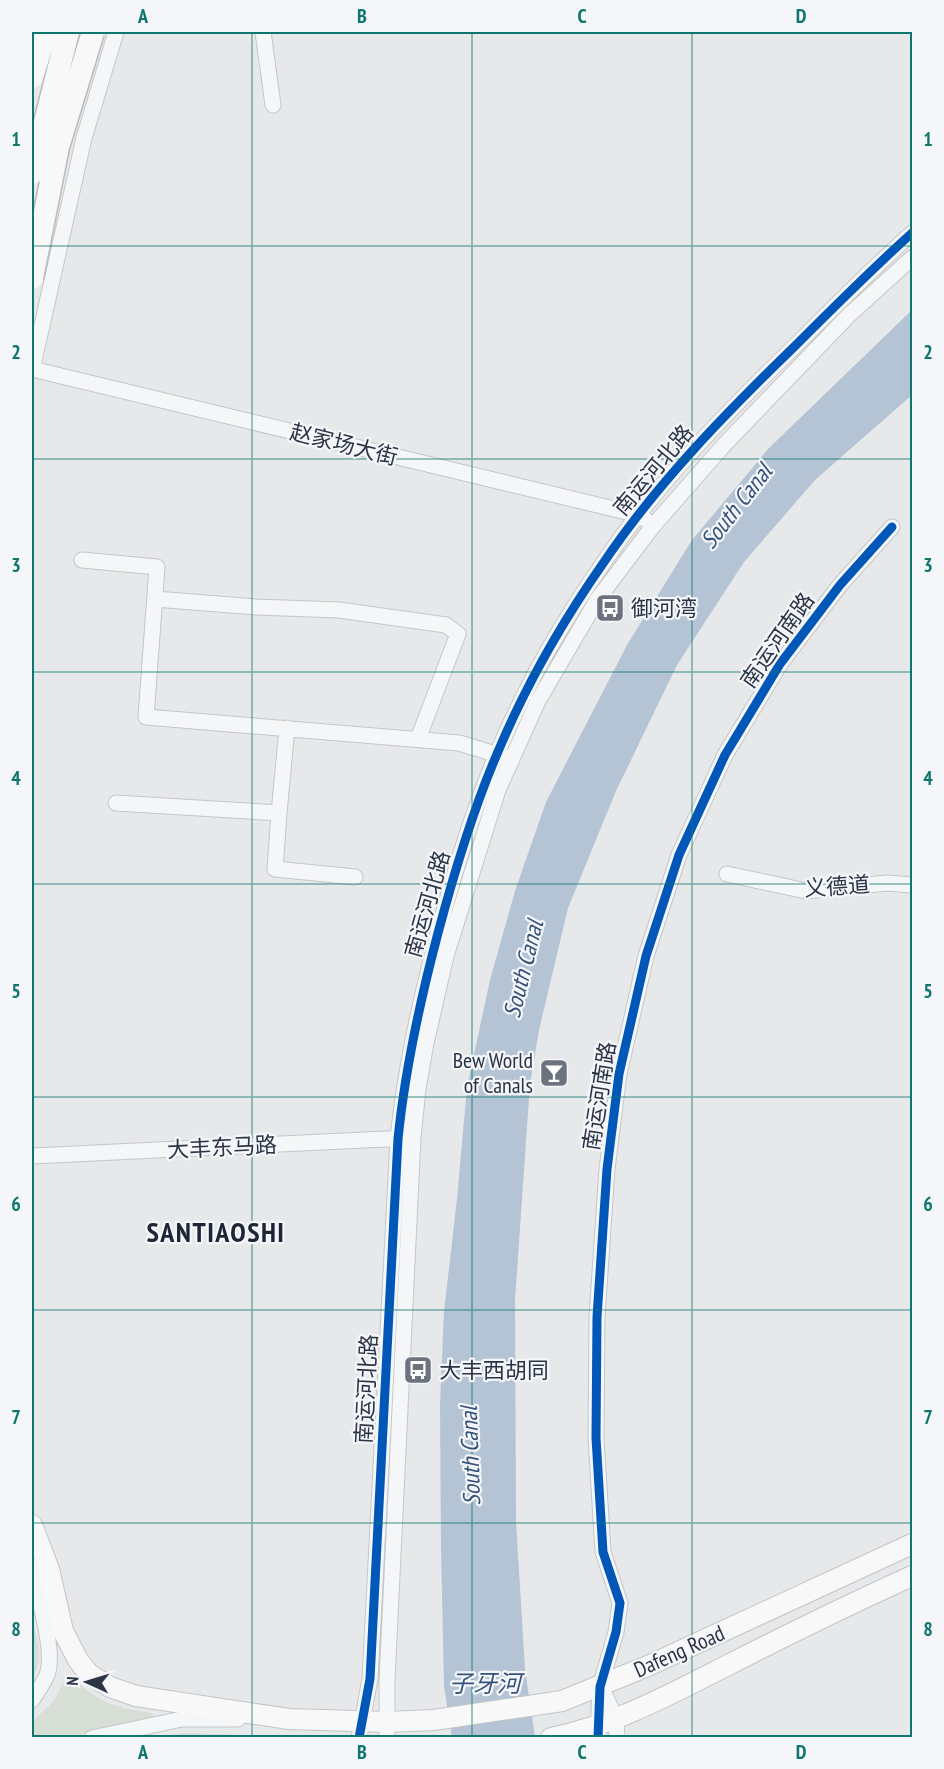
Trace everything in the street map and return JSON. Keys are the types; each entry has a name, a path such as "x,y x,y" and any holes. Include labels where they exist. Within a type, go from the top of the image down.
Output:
{"highway":[{"path":"32,78 46,32"},
{"path":"32,172 68,32"},
{"path":"32,278 58,147 93,32"}],"main road":[{"name":"Dafeng Road","path":"32,1525 49,1569 63,1631 78,1660 89,1674 110,1687 136,1696 360,1729 387,1730 434,1720 561,1701 600,1687 912,1544"},
{"name":"Dafeng Road","path":"551,1737 607,1730 681,1688 833,1612 912,1576"}],"street":[{"path":"32,370 84,138 116,32"},
{"path":"263,32 273,105"},
{"path":"32,37 104,75"},
{"name":"南运河北路","path":"360,1729 370,1678 406,1138 441,977 520,703 561,630 604,562 639,515 725,414 912,233"},
{"name":"南运河北路","path":"504,757 597,600 653,526 724,445 849,315 912,258"},
{"name":"赵家场大街","path":"32,370 639,515 653,526"},
{"name":"南运河南路","path":"600,1687 616,1632 620,1603 603,1552 596,1438 597,1317 607,1169 619,1074 646,956 679,855 725,755 780,664 840,585 892,527"},
{"path":"82,560 157,567 146,717 459,742 504,757"},
{"path":"155,598 256,607 339,610 446,625 458,634 418,739"},
{"path":"287,728 274,869 355,877"},
{"path":"116,803 279,813"},
{"name":"义德道","path":"728,874 806,891 886,883 912,885"},
{"name":"南运河北路","path":"387,1730 406,1138"},
{"name":"大丰东马路","path":"32,1156 406,1138"},
{"path":"32,1567 49,1644 49,1659 48,1673 32,1700"},
{"path":"600,1687 607,1730"},
{"path":"92,1737 182,1719 289,1719"}],"shaded area":[{"path":"32,1620 39,1657 32,1679"},
{"path":"68,1674 96,1697 125,1708 151,1713 154,1715 152,1719 71,1737 32,1737 32,1722 53,1702"},
{"path":"184,1733 296,1737 155,1737"}],"water":[{"name":"子牙河","path":"912,310 912,395 815,480 744,562 677,665 616,791 568,908 539,1030 530,1084 515,1300 516,1521 525,1669 535,1737 452,1738 444,1686 441,1547 440,1403 444,1311 467,1087 490,980 515,891 546,802 627,645 692,540 769,448"}],"cycle path":[{"path":"359,1738 370,1679 401,1113 414,1035 431,959 457,865 479,798 508,729 545,655 588,585 625,532 670,476 719,422 912,233"},
{"path":"598,1738 600,1687 616,1632 620,1603 603,1552 596,1438 597,1317 607,1169 619,1074 646,956 679,855 725,755 780,664 840,585 892,527"}],"place":[{"name":"御河湾","path":"610,608"},
{"name":"Bew World of Canals","path":"554,1073"},
{"name":"大丰西胡同","path":"418,1370"}],"district":[{"name":"SANTIAOSHI","path":"216,1231"}],"water label":[{"name":"South Canal","path":"736,506"},
{"name":"South Canal","path":"523,969"},
{"name":"South Canal","path":"470,1456"}]}
